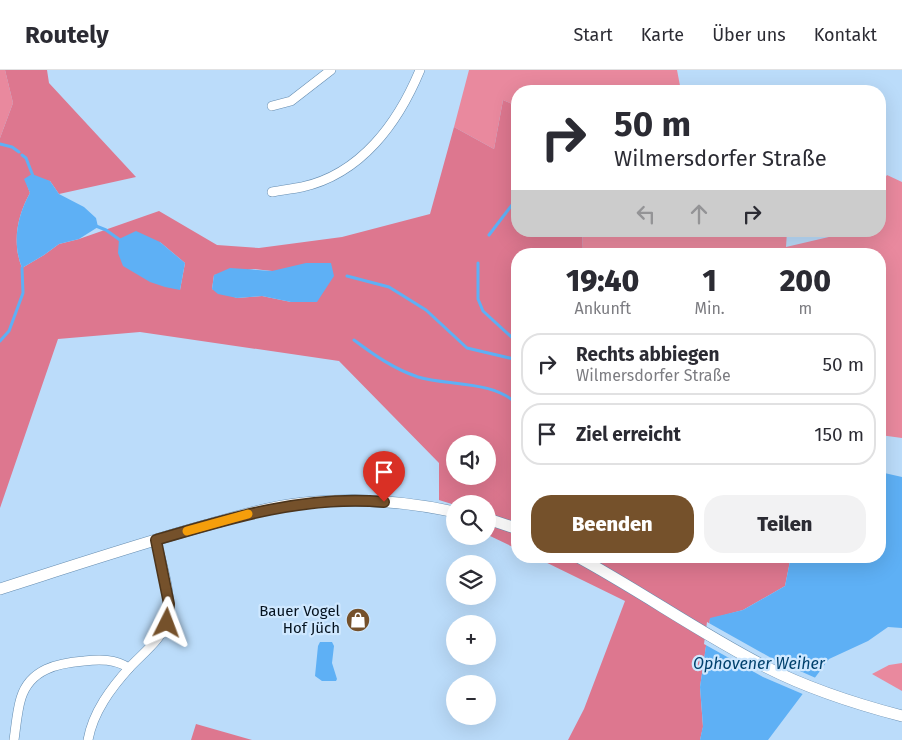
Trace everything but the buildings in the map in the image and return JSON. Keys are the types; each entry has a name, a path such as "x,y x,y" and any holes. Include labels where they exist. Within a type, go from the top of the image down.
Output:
{"street":[{"path":"272,106 291,101 331,70"},
{"path":"272,192 304,187 330,177 354,163 390,127 412,90 420,70"},
{"path":"0,589 156,540 260,511 314,502 369,500 446,510"},
{"path":"496,522 511,527"},
{"path":"88,740 98,709 129,668 158,637 167,623 169,604 156,540"},
{"path":"589,563 713,638 767,668 842,698 902,716"},
{"path":"14,740 21,697 32,679 39,673 66,662 90,660 119,662 129,668"}],"shaded area":[{"path":"0,70 5,70 13,103 0,138"},
{"path":"5,70 47,70 49,83 136,177 59,194 50,181 25,179 30,193 22,211 17,230 17,249 22,268 59,244 79,239 159,211 217,245 259,248 342,237 430,214 454,127 494,149 503,100 511,103 511,237 582,237 583,248 511,248 511,546 496,539 496,495 446,495 446,502 439,500 439,463 339,361 140,332 58,339 0,508 0,138 13,103","holes":["160,242 185,263 180,290","254,269 272,271 291,302 262,296 237,298 212,289 214,275"]},
{"path":"469,70 677,70 680,85 511,85 511,103 503,100 494,149 454,127"},
{"path":"887,175 902,182 902,438 886,436 886,248 583,248 582,237 787,237 786,247 829,237 886,237"},
{"path":"547,563 790,563 785,586 743,610 710,619 700,687 703,727 700,740 568,740 584,709 625,601"},
{"path":"902,663 902,691 872,674 889,665"},
{"path":"196,724 252,740 191,740"}],"water":[{"path":"32,174 50,181 59,194 84,207 96,218 98,227 79,239 59,244 22,268 17,249 17,230 22,211 30,193 24,179"},
{"path":"136,231 160,242 185,263 180,290 150,282 123,266 118,253 119,239"},
{"path":"306,263 331,263 334,276 317,302 291,302 262,296 237,298 218,294 212,289 214,275 230,268 272,271"},
{"name":"Ophovener Weiher","path":"886,473 902,477 902,628 888,627 868,641 829,659 768,740 700,740 703,726 700,687 710,618 743,610 785,586 790,563 886,563"},
{"path":"320,642 332,642 334,646 332,663 336,681 322,681 315,676"}],"pier":[{"path":"707,622 773,659 818,679 805,695 763,677 704,644"}],"waterway":[{"path":"0,144 12,147 19,152"},
{"path":"22,155 26,158 33,176"},
{"path":"489,235 511,206"},
{"path":"96,226 106,230 120,240"},
{"path":"478,263 478,299 483,311 511,337"},
{"path":"0,341 9,331 23,293 22,268"},
{"path":"347,276 389,287 426,310 467,348 511,358"},
{"path":"354,340 384,361 409,374 430,380 484,388 496,391 511,399"}],"slow traffic":[{"path":"187,531 248,514"}],"place":[{"name":"Bauer Vogel Hof Jüch","path":"358,620"}],"route":[{"path":"167,623 169,604 156,540 260,511 314,502 369,500 384,502"}]}
